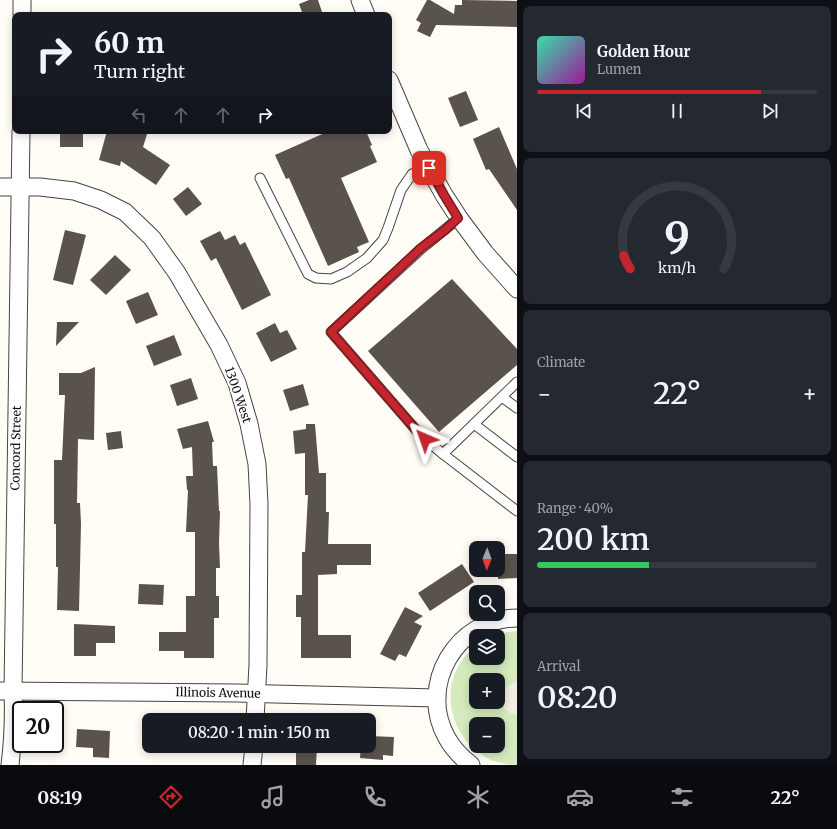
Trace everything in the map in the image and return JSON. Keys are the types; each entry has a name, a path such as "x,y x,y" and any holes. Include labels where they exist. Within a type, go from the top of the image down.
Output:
{"street":[{"path":"22,0 22,12"},
{"path":"360,0 365,12"},
{"path":"392,87 419,150 458,218 485,253 517,289"},
{"name":"Concord Street","path":"10,765 14,708 7,691 20,134"},
{"name":"1300 West","path":"0,186 40,187 74,191 101,200 125,212 152,238 177,273 219,344 237,383 249,424 257,464 259,512 256,713"},
{"path":"471,765 458,753 446,736 441,724 437,698 438,685 442,670 448,657 468,634 481,626 495,621 517,618"},
{"name":"Illinois Avenue","path":"7,691 257,693 437,698"},
{"path":"252,765 253,753"}],"lane":[{"path":"260,178 308,274 316,278 331,279 347,272 367,258 383,240 401,190 412,174 429,168"},
{"path":"458,218 421,248 331,332 425,439 517,511"},
{"path":"443,454 517,382"},
{"path":"502,397 517,408"},
{"path":"474,424 517,457"}],"green space":[{"path":"517,631 517,765 495,761 479,753 505,753 505,717 469,717 469,743 454,720 451,700 453,681 461,662 469,653 469,665 505,665 505,633"}],"shaded area":[{"path":"517,682 517,715 512,714 505,709 505,688"}],"building":[{"path":"309,0 318,0 322,12 302,12 299,4"},
{"path":"427,0 430,0 454,14 455,5 462,5 462,0 517,1 517,27 436,25 430,37 417,31 421,23 416,20"},
{"path":"466,91 478,120 460,127 448,98"},
{"path":"499,127 517,169 517,210 489,169 486,170 473,139"},
{"path":"60,134 83,134 83,147 60,147"},
{"path":"106,134 147,134 143,147 170,165 156,185 121,161 120,166 99,160"},
{"path":"322,134 367,134 372,145 370,146 377,162 341,178 369,242 357,247 359,252 328,266 289,178 286,179 275,155"},
{"path":"188,187 202,204 186,216 173,199"},
{"path":"65,230 86,235 73,285 53,280"},
{"path":"220,231 225,240 235,235 240,245 245,242 271,295 242,310 216,258 211,261 200,241"},
{"path":"115,255 131,270 106,295 90,280"},
{"path":"452,279 517,349 517,365 439,432 368,351"},
{"path":"148,292 158,315 136,324 126,301"},
{"path":"57,322 79,322 56,346"},
{"path":"275,323 280,333 287,330 297,349 271,362 256,333"},
{"path":"174,335 182,355 154,366 146,346"},
{"path":"95,367 94,440 78,439 77,503 80,503 81,524 79,611 57,610 58,567 56,567 56,524 54,524 54,460 62,460 65,395 59,395 59,373 81,373"},
{"path":"191,378 198,399 177,406 170,385"},
{"path":"303,384 309,405 290,411 283,390"},
{"path":"208,421 214,442 212,442 213,466 217,466 220,511 220,568 216,568 216,596 219,596 219,618 214,618 214,658 184,658 184,651 159,651 159,632 186,632 186,596 195,596 195,532 186,532 188,490 186,476 193,476 192,447 183,449 177,429"},
{"path":"306,424 315,424 319,473 326,473 326,512 329,512 328,544 371,544 371,565 337,565 337,574 318,575 318,635 351,635 351,658 301,658 301,617 296,617 296,595 302,595 302,552 305,552 308,495 305,495 305,453 295,454 293,431 306,429"},
{"path":"121,431 123,448 108,450 106,433"},
{"path":"505,554 517,554 517,578 498,579 498,577 505,577"},
{"path":"462,564 469,577 474,582 430,611 418,593"},
{"path":"139,584 164,585 163,605 138,604"},
{"path":"405,607 423,616 414,622 422,626 406,657 399,654 395,661 380,654"},
{"path":"74,624 115,626 115,643 96,643 96,656 74,656"},
{"path":"77,729 110,731 109,758 93,757 93,748 76,747"},
{"path":"376,736 394,737 393,756 383,755 383,760 360,758 360,753 376,753"},
{"path":"296,753 317,753 316,765 296,765"}],"route":[{"path":"425,439 331,332 421,248 458,218 429,168"}]}
